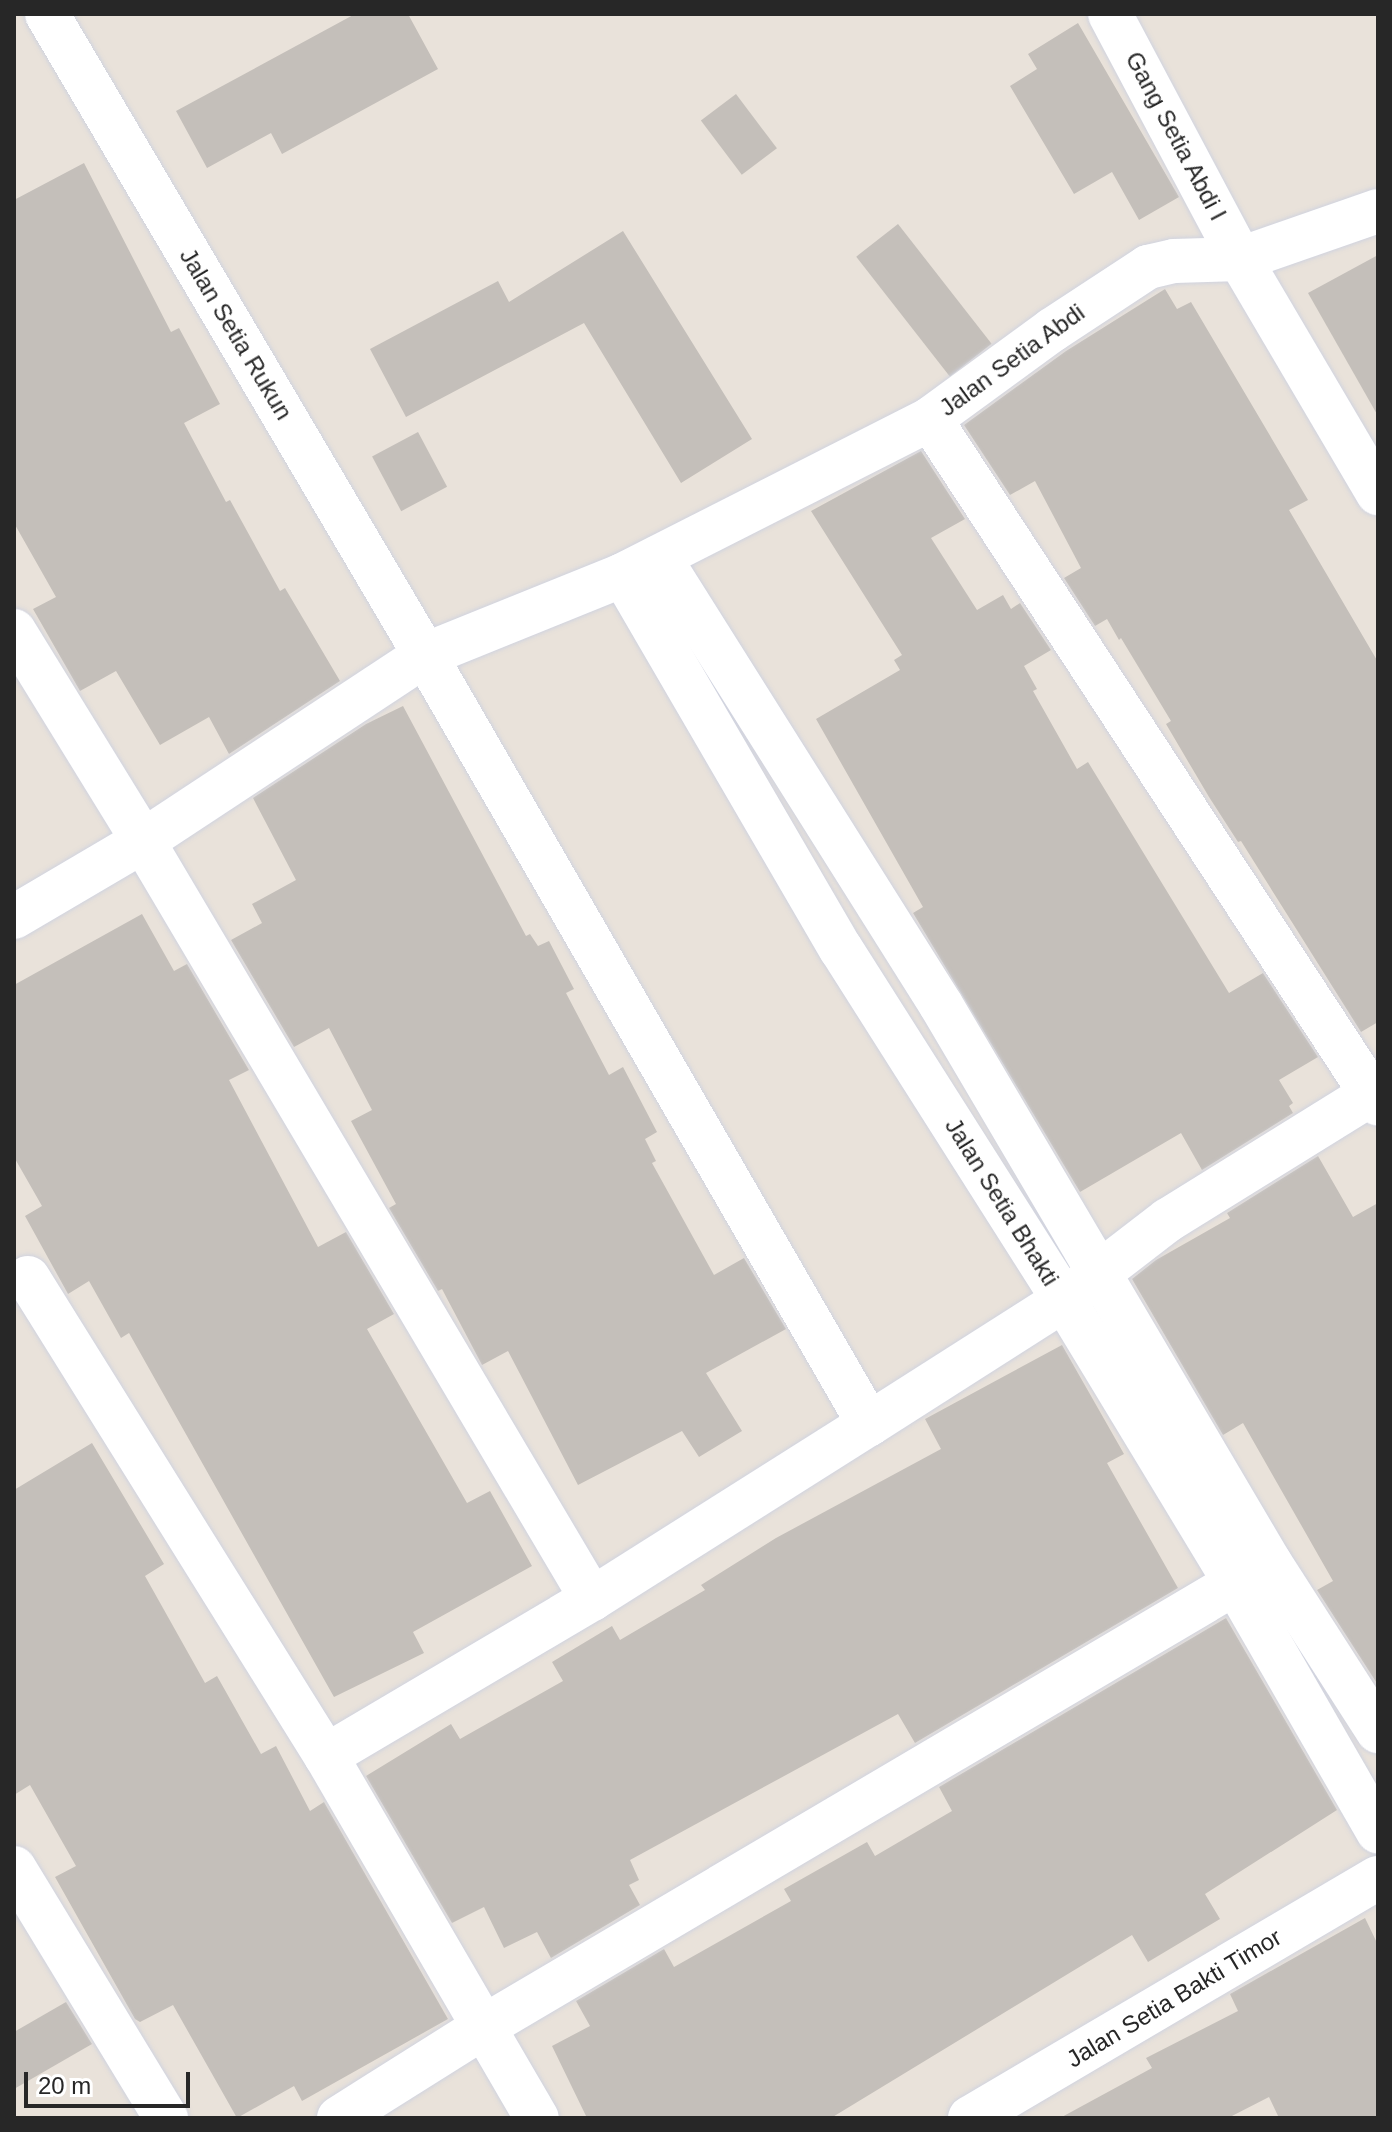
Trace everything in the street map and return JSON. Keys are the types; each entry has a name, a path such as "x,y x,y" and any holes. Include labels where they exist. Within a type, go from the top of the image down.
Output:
{"street":[{"name":"Jalan Setia Rukun","path":"47,14 425,655 869,1424"},
{"name":"Gang Setia Abdi I","path":"1110,14 1240,259 1378,493"},
{"name":"Jalan Setia Abdi","path":"14,917 143,841 425,655 641,566 930,419 1052,330 1148,267 1174,261 1240,259 1378,211"},
{"path":"326,1756 592,1599 1064,1300 1168,1220 1376,1096 930,419"},
{"name":"Jalan Setia Bhakti","path":"641,566 941,1005 1101,1271 1378,1831"},
{"name":"Jalan Setia Bhakti","path":"641,566 841,949 1064,1300 1252,1572 1378,1731"},
{"path":"14,631 143,841 592,1599"},
{"path":"841,949 888,925"},
{"path":"19,1272 326,1756 537,2118"},
{"path":"339,2118 485,2026 1252,1572"},
{"path":"14,1868 166,2118"},
{"name":"Jalan Setia Bakti Timor","path":"970,2118 1378,1878"}],"building":[{"path":"355,14 408,14 438,69 282,154 271,133 207,168 176,111"},
{"path":"1078,23 1179,197 1139,220 1112,172 1074,194 1010,86 1037,69 1028,54"},
{"path":"736,94 777,148 742,175 701,120"},
{"path":"84,163 171,332 179,328 220,404 184,423 226,502 230,500 280,591 285,588 340,681 229,754 209,717 160,745 116,671 80,691 33,609 56,597 14,523 14,200"},
{"path":"898,224 992,344 950,376 856,257"},
{"path":"623,231 752,439 681,483 584,323 406,417 370,349 498,281 509,302"},
{"path":"1378,255 1378,416 1308,293"},
{"path":"1165,289 1177,309 1191,302 1308,500 1289,510 1378,662 1378,1022 1361,1032 1241,841 1238,842 1209,797 1166,724 1171,721 1121,638 1119,640 1107,619 1095,626 1064,578 1081,568 1035,481 1010,495 964,425 1066,351"},
{"path":"418,432 447,487 401,511 372,456"},
{"path":"921,451 965,519 931,538 977,610 1003,595 1011,609 1020,603 1051,650 1024,666 1037,689 1033,691 1077,769 1088,762 1229,993 1263,973 1318,1057 1279,1080 1293,1103 1289,1106 1293,1113 1202,1170 1181,1133 1080,1192 913,913 923,907 816,719 900,670 894,660 902,655 811,511"},
{"path":"403,706 526,936 530,934 538,946 549,941 574,989 566,993 609,1075 623,1067 657,1132 645,1139 656,1161 652,1163 714,1275 744,1258 786,1329 706,1373 742,1431 699,1457 682,1431 578,1485 508,1351 482,1365 442,1289 438,1291 389,1208 396,1204 351,1121 372,1110 329,1028 294,1047 231,940 262,923 252,904 296,880 253,798 366,724"},
{"path":"142,914 174,971 187,964 249,1070 229,1080 318,1247 346,1232 394,1314 367,1329 467,1503 490,1491 532,1566 413,1632 424,1653 334,1697 129,1333 121,1338 89,1281 68,1294 25,1216 42,1206 14,1157 14,985"},
{"path":"1318,1156 1353,1217 1378,1203 1378,1685 1317,1590 1333,1581 1243,1423 1223,1435 1132,1279 1156,1260 1230,1218 1227,1213"},
{"path":"1062,1345 1124,1454 1107,1463 1178,1588 915,1743 898,1714 630,1860 639,1880 629,1885 640,1905 551,1958 537,1932 504,1948 484,1907 452,1923 366,1776 451,1724 460,1739 563,1681 552,1662 612,1626 620,1640 705,1590 701,1585 776,1538 941,1449 925,1419"},
{"path":"92,1443 164,1564 145,1576 205,1683 217,1676 261,1754 276,1746 310,1811 324,1802 448,2019 302,2101 294,2086 237,2118 173,2005 140,2022 135,2019 55,1877 76,1866 30,1785 14,1795 14,1490"},
{"path":"1226,1618 1337,1810 1205,1894 1220,1919 1148,1962 1132,1935 831,2118 587,2118 552,2046 590,2026 576,2001 664,1949 674,1967 791,1901 784,1889 867,1842 875,1856 952,1811 939,1787"},
{"path":"1365,1918 1378,1945 1378,2118 1279,2118 1269,2097 1228,2118 1060,2118 1152,2068 1146,2058 1238,2011 1230,1994"},
{"path":"66,2002 92,2044 14,2089 14,2032"}]}
